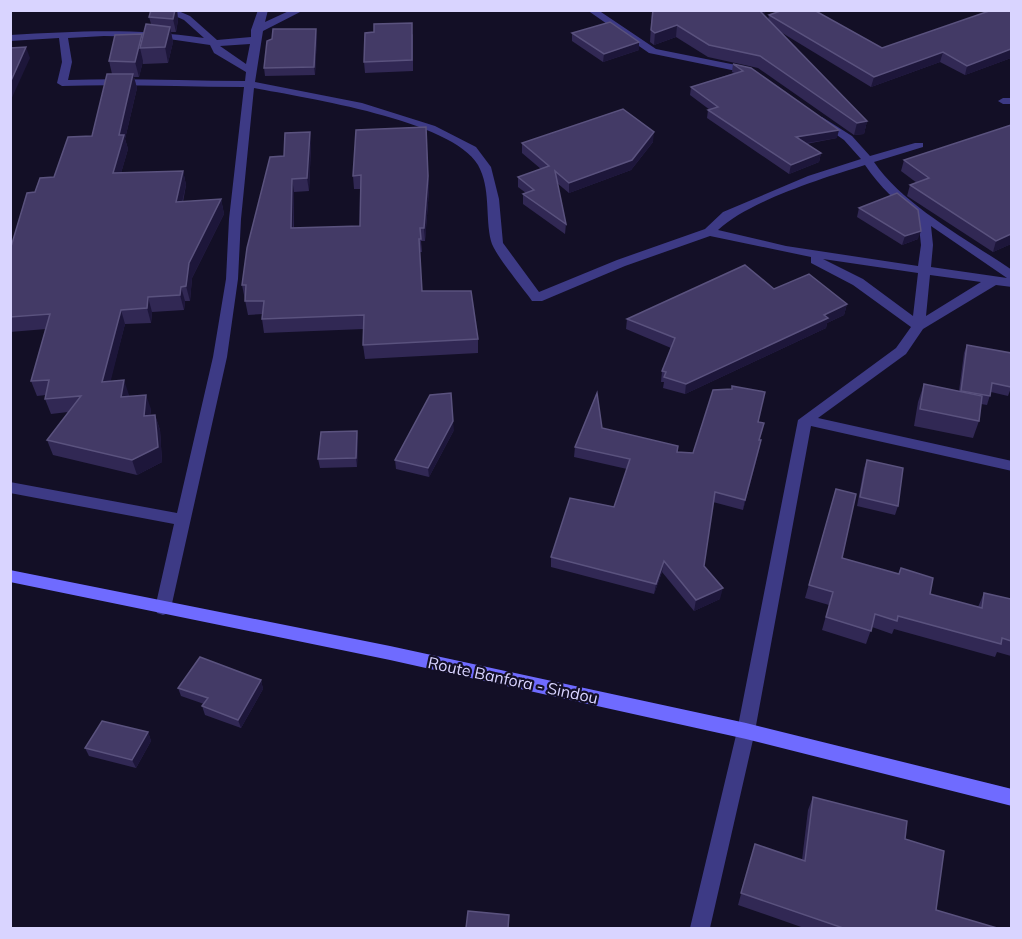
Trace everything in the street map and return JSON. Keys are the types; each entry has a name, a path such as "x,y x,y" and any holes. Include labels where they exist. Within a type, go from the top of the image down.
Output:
{"main road":[{"name":"Route Banfora - Sindou","path":"10,576 390,653 746,731 1011,798"}],"street":[{"path":"166,10 187,18 212,40 218,51 250,77"},
{"path":"164,608 220,357 232,279 235,219 255,35 263,10"},
{"path":"10,38 63,34 155,34 212,40 225,44 255,35 300,10"},
{"path":"591,10 653,51 726,64 754,72 761,78"},
{"path":"63,34 67,62 62,83 128,81 162,84 250,77 358,105 430,128 472,149 485,167 494,199 497,243 537,298 621,263 709,232 726,215 769,195 812,178 919,145"},
{"path":"809,111 848,138 870,161 882,182 899,198 1011,276"},
{"path":"918,326 918,299 925,270 927,245 924,216"},
{"path":"709,232 786,250 1011,283"},
{"path":"786,250 826,264 858,282 918,326"},
{"path":"700,928 746,731 805,420 901,351 918,326 994,280"},
{"path":"805,420 1011,466"},
{"path":"10,487 182,520"}],"building":[{"path":"151,10 175,10 173,19 149,17"},
{"path":"653,10 759,10 867,121 857,123 760,56 709,45 677,25 655,33 651,30"},
{"path":"783,10 814,10 882,48 992,10 1011,10 1011,49 967,66 943,52 874,77 769,15"},
{"path":"610,22 639,42 604,54 572,33"},
{"path":"412,23 412,60 364,62 365,33 374,32 374,24"},
{"path":"146,24 170,27 165,47 140,48"},
{"path":"273,29 316,29 314,67 264,68 267,41 272,39"},
{"path":"142,34 135,62 109,61 115,35"},
{"path":"26,47 10,83 10,48"},
{"path":"733,64 751,68 839,130 796,137 821,153 791,165 708,110 718,107 691,87 743,71"},
{"path":"107,74 133,74 119,135 124,135 113,173 183,171 176,202 221,199 189,263 186,286 181,287 180,295 148,297 147,308 121,310 102,382 124,380 121,397 146,395 144,416 155,415 158,447 132,460 47,440 81,396 45,399 49,380 31,381 50,314 10,317 10,250 27,193 35,192 40,178 54,177 68,137 92,136"},
{"path":"623,109 654,132 632,160 569,183 555,171 566,224 523,194 534,190 518,177 549,166 522,143"},
{"path":"1011,125 1011,234 996,241 910,185 929,178 904,160"},
{"path":"426,127 428,176 424,228 420,228 421,239 419,239 422,291 471,291 478,339 363,345 364,315 262,319 264,301 245,301 246,285 242,285 247,248 270,157 284,156 285,133 310,132 307,178 292,179 291,228 360,226 361,175 353,176 356,130"},
{"path":"897,193 918,210 921,231 905,236 859,208"},
{"path":"745,265 774,289 809,274 847,304 824,315 828,318 686,384 664,377 666,372 662,371 675,338 627,319"},
{"path":"967,345 1011,353 1011,387 992,383 990,396 961,391"},
{"path":"924,384 982,396 979,421 920,409"},
{"path":"732,386 765,392 758,422 764,423 745,500 715,492 704,566 723,588 696,600 664,561 656,584 551,557 570,498 614,507 630,459 575,447 597,393 602,428 678,446 677,452 693,453 713,390 732,389"},
{"path":"451,393 453,421 428,468 395,460 430,395"},
{"path":"357,431 356,458 318,459 321,432"},
{"path":"867,460 903,468 898,506 860,497"},
{"path":"836,489 856,494 842,558 899,574 901,568 933,578 930,594 982,608 984,593 1011,599 1011,641 1002,638 1001,644 898,616 897,621 875,614 871,631 826,617 833,592 809,585"},
{"path":"200,657 261,680 238,720 202,706 208,698 178,688"},
{"path":"102,721 148,732 132,760 85,748"},
{"path":"813,797 907,821 905,839 944,851 936,910 997,928 843,928 741,893 755,844 805,861"},
{"path":"468,911 509,915 508,928 466,928"}]}
